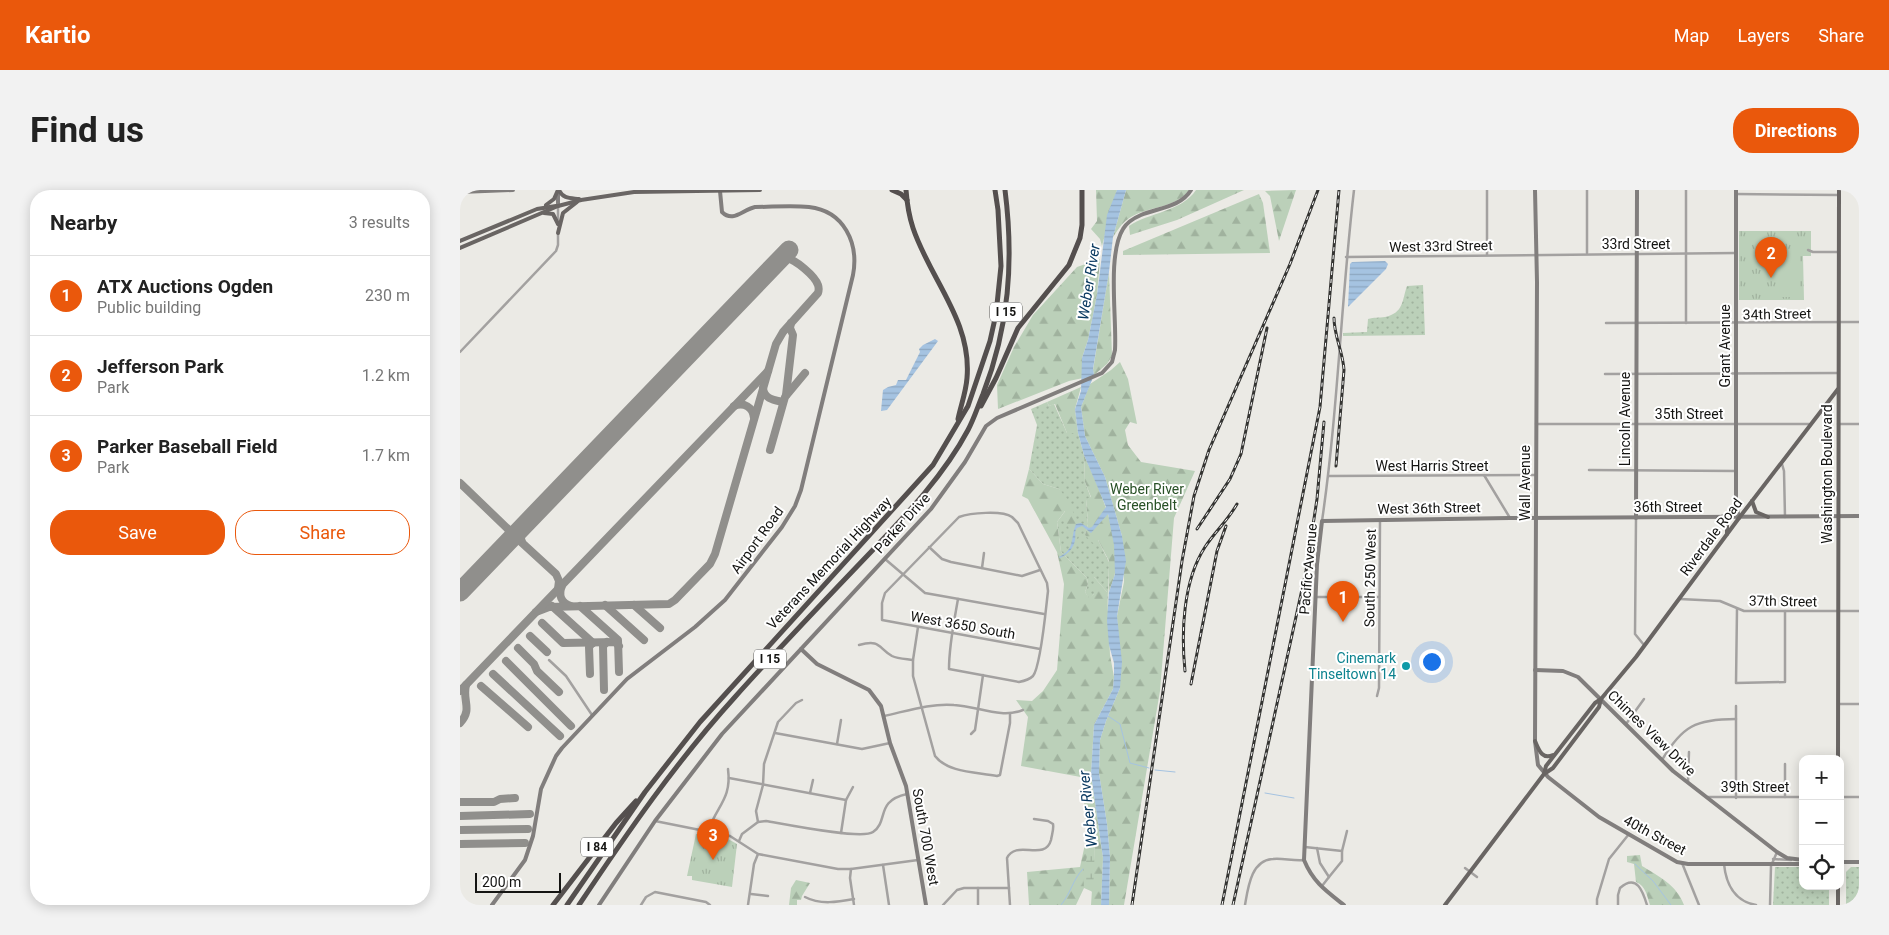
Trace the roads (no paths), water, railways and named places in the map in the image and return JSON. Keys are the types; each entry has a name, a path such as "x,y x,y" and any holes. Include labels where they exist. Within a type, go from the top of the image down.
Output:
{"highway":[{"path":"892,190 901,194 907,200"},
{"path":"906,190 913,228 956,316 964,338 967,377 955,427"},
{"name":"Veterans Memorial Highway","path":"567,905 645,792 677,750 727,690 897,507 932,466 968,406 981,373 996,314 1001,266 995,190"},
{"name":"Veterans Memorial Highway","path":"579,905 654,795 686,754 734,698 905,516 938,476 969,429 993,367 1005,320 1010,251 1005,190"},
{"path":"969,429 996,378 1018,328 1069,265 1080,238 1082,191"},
{"name":"I 84","path":"553,905 616,823 645,792"}],"main road":[{"path":"559,190 562,196 580,200"},
{"path":"460,241 543,207 554,198 559,190"},
{"path":"460,248 558,206 580,200 620,193 760,190"},
{"name":"Washington Boulevard","path":"1838,755 1839,192"},
{"path":"558,233 563,214 580,200"},
{"path":"543,207 558,206"},
{"path":"541,213 553,214 558,224"},
{"name":"Riverdale Road","path":"1544,774 1546,766 1555,754 1644,645 1726,534 1838,389"},
{"path":"1752,501 1756,512 1768,517"},
{"path":"1718,518 1727,525 1726,534"},
{"name":"Riverdale Road","path":"1544,774 1553,768 1599,707 1601,699"},
{"path":"1535,741 1544,756 1548,757 1555,754"},
{"path":"1445,905 1544,774"},
{"path":"1838,890 1838,905"}],"street":[{"path":"460,192 513,190"},
{"path":"460,352 556,251 558,246 559,190"},
{"name":"Parker Drive","path":"598,905 655,822 722,734 931,509 949,486 986,426 997,418 1094,378 1109,367 1114,356 1114,274 1122,229 1136,217 1180,201 1191,190"},
{"name":"Pacific Avenue","path":"1304,860 1318,552 1329,476 1346,257 1354,190"},
{"path":"1487,190 1487,255"},
{"name":"Wall Avenue","path":"1535,190 1535,741 1538,762 1544,774"},
{"path":"1586,190 1587,254"},
{"name":"Lincoln Avenue","path":"1637,190 1635,634 1644,645"},
{"path":"1686,190 1686,324"},
{"name":"Airport Road","path":"492,905 525,860 532,836 539,796 556,756 571,737 627,679 713,612 735,589 790,515 801,490 853,275 855,255 853,246 844,227 837,219 826,212 808,207 755,207 749,208 735,217 730,217 722,212 720,191"},
{"path":"1736,192 1839,192"},
{"name":"Grant Avenue","path":"1736,192 1736,502 1739,518"},
{"path":"1808,250 1813,252 1838,252"},
{"name":"33rd Street","path":"1536,254 1736,253"},
{"name":"West 33rd Street","path":"1346,257 1536,254"},
{"name":"34th Street","path":"1606,323 1736,324 1859,322"},
{"path":"1605,374 1838,374"},
{"name":"35th Street","path":"1536,424 1812,424"},
{"path":"1838,424 1859,424"},
{"path":"1782,463 1784,471 1785,517"},
{"path":"1589,470 1736,471"},
{"path":"1484,475 1510,518"},
{"name":"West Harris Street","path":"1329,476 1536,475"},
{"path":"1718,518 1732,513 1736,502"},
{"path":"903,574 959,518 966,515 1002,513 1012,517 1018,523 1047,583 1048,591 1040,649 1037,667 1033,675 1026,681 1019,682 949,669 949,656 958,599"},
{"name":"36th Street","path":"1536,518 1859,516"},
{"name":"West 36th Street","path":"1322,522 1536,518"},
{"name":"South 250 West","path":"1376,696 1379,688 1380,520"},
{"path":"929,547 942,559 951,562 1022,576 1041,570"},
{"path":"982,568 984,553"},
{"path":"885,559 925,593 1045,614"},
{"name":"West 3650 South","path":"903,574 885,593 882,603 882,620 1040,649"},
{"path":"1316,597 1380,597"},
{"name":"37th Street","path":"1678,599 1720,601 1744,611 1859,611"},
{"path":"1737,609 1736,683 1785,682 1785,611"},
{"path":"918,627 913,660 913,676 936,756 940,762 948,767 1000,775 1003,770 1010,714"},
{"path":"859,645 866,643 878,644 890,655 913,660"},
{"name":"South 700 West","path":"801,649 817,664 870,690 881,706 890,743 908,794 926,905"},
{"path":"549,660 566,676 592,715"},
{"name":"Chimes View Drive","path":"1535,670 1563,671 1574,674 1688,783 1777,852 1787,858 1799,860"},
{"path":"971,734 975,730 982,675"},
{"path":"1626,724 1644,699"},
{"path":"758,822 756,811 763,784 764,764 778,722 796,703 802,700"},
{"path":"1838,704 1859,704"},
{"path":"884,716 941,705 955,705 1010,714 1023,710"},
{"path":"1736,706 1736,798"},
{"path":"1662,760 1673,742 1688,728 1706,720 1736,719"},
{"path":"837,744 841,720"},
{"path":"775,733 862,748 890,743"},
{"path":"1688,783 1689,752"},
{"path":"1785,764 1785,797"},
{"path":"708,832 711,822 726,798 729,778 728,769"},
{"name":"40th Street","path":"1544,774 1599,817 1682,863 1724,864 1799,860"},
{"path":"729,778 846,800"},
{"path":"810,793 813,780"},
{"path":"841,833 846,800 853,787"},
{"path":"739,841 742,834 758,822 766,821 841,833 867,834 873,832 878,827 885,808 891,801 898,796 908,794"},
{"name":"39th Street","path":"1707,798 1799,797"},
{"path":"1844,797 1859,798"},
{"path":"1010,905 1007,858 1010,853 1015,850 1047,849 1052,836 1053,824 1048,821 1034,819"},
{"path":"655,822 730,836 758,854 838,869 918,860"},
{"path":"1322,887 1342,861 1342,851 1347,831"},
{"path":"1596,905 1596,899 1609,859 1629,834"},
{"path":"1304,847 1342,851"},
{"path":"1318,848 1320,863 1329,877"},
{"path":"1770,905 1772,861 1777,852"},
{"path":"748,905 754,864 758,854"},
{"path":"1245,905 1254,869 1263,861 1273,859 1304,860 1309,872 1322,887 1344,905"},
{"name":"40th Street","path":"1772,861 1799,864"},
{"path":"1844,862 1859,862"},
{"path":"1682,863 1700,905"},
{"path":"1724,864 1727,881 1731,889 1744,901 1756,905"},
{"path":"883,865 889,905"},
{"path":"1465,868 1472,870 1477,877"},
{"path":"851,869 854,905"},
{"path":"1618,905 1620,888 1631,883 1642,888 1647,905"},
{"path":"978,888 978,905"},
{"path":"943,905 957,890 1009,888"},
{"path":"641,905 650,893 655,892 706,902 710,905"},
{"path":"750,894 768,896"},
{"path":"805,897 823,903 854,899"}],"water":[{"path":"1117,190 1126,190 1113,237 1093,369 1094,375 1081,407 1085,436 1105,477 1122,536 1126,561 1117,616 1122,662 1120,688 1100,740 1099,773 1110,857 1109,905 1101,905 1103,858 1091,774 1094,725 1113,689 1114,677 1114,663 1109,645 1107,621 1109,592 1115,574 1114,545 1108,514 1091,533 1082,526 1077,528 1072,548 1065,555 1059,557 1070,547 1076,524 1081,523 1089,528 1092,527 1106,507 1084,455 1078,433 1075,409 1081,391 1082,358 1088,340 1097,295 1107,215"},
{"path":"1385,261 1388,264 1386,269 1348,307 1350,264 1352,262"},
{"path":"935,339 938,341 887,410 881,411 883,390 896,385 898,380 906,380 920,352 919,349"}],"waterway":[{"path":"1108,716 1120,724 1130,763 1149,768"},
{"path":"1155,770 1175,772"},
{"path":"1265,793 1294,798"},
{"name":"Weber River","path":"1091,845 1088,837 1087,818 1096,807"},
{"path":"1635,864 1653,881 1671,905"},
{"path":"1061,905 1083,869"}],"railway":[{"path":"1132,905 1182,561 1194,496 1209,450 1290,264 1318,190"},
{"path":"1222,905 1320,407 1339,190"},
{"path":"1334,318 1344,370 1336,466"},
{"path":"1197,529 1230,479 1241,454 1267,328"},
{"path":"1233,905 1306,571 1317,499 1324,422"},
{"path":"1185,671 1183,640 1185,607 1192,575 1205,547 1237,504"},
{"path":"1191,684 1217,551 1226,526"}],"place":[{"name":"Jefferson Park","path":"1771,278"},
{"name":"ATX Auctions Ogden","path":"1343,622"},
{"name":"Cinemark Tinseltown 14","path":"1406,666"},
{"name":"Parker Baseball Field","path":"713,860"}],"park label":[{"name":"Weber River Greenbelt","path":"1147,498"}]}
